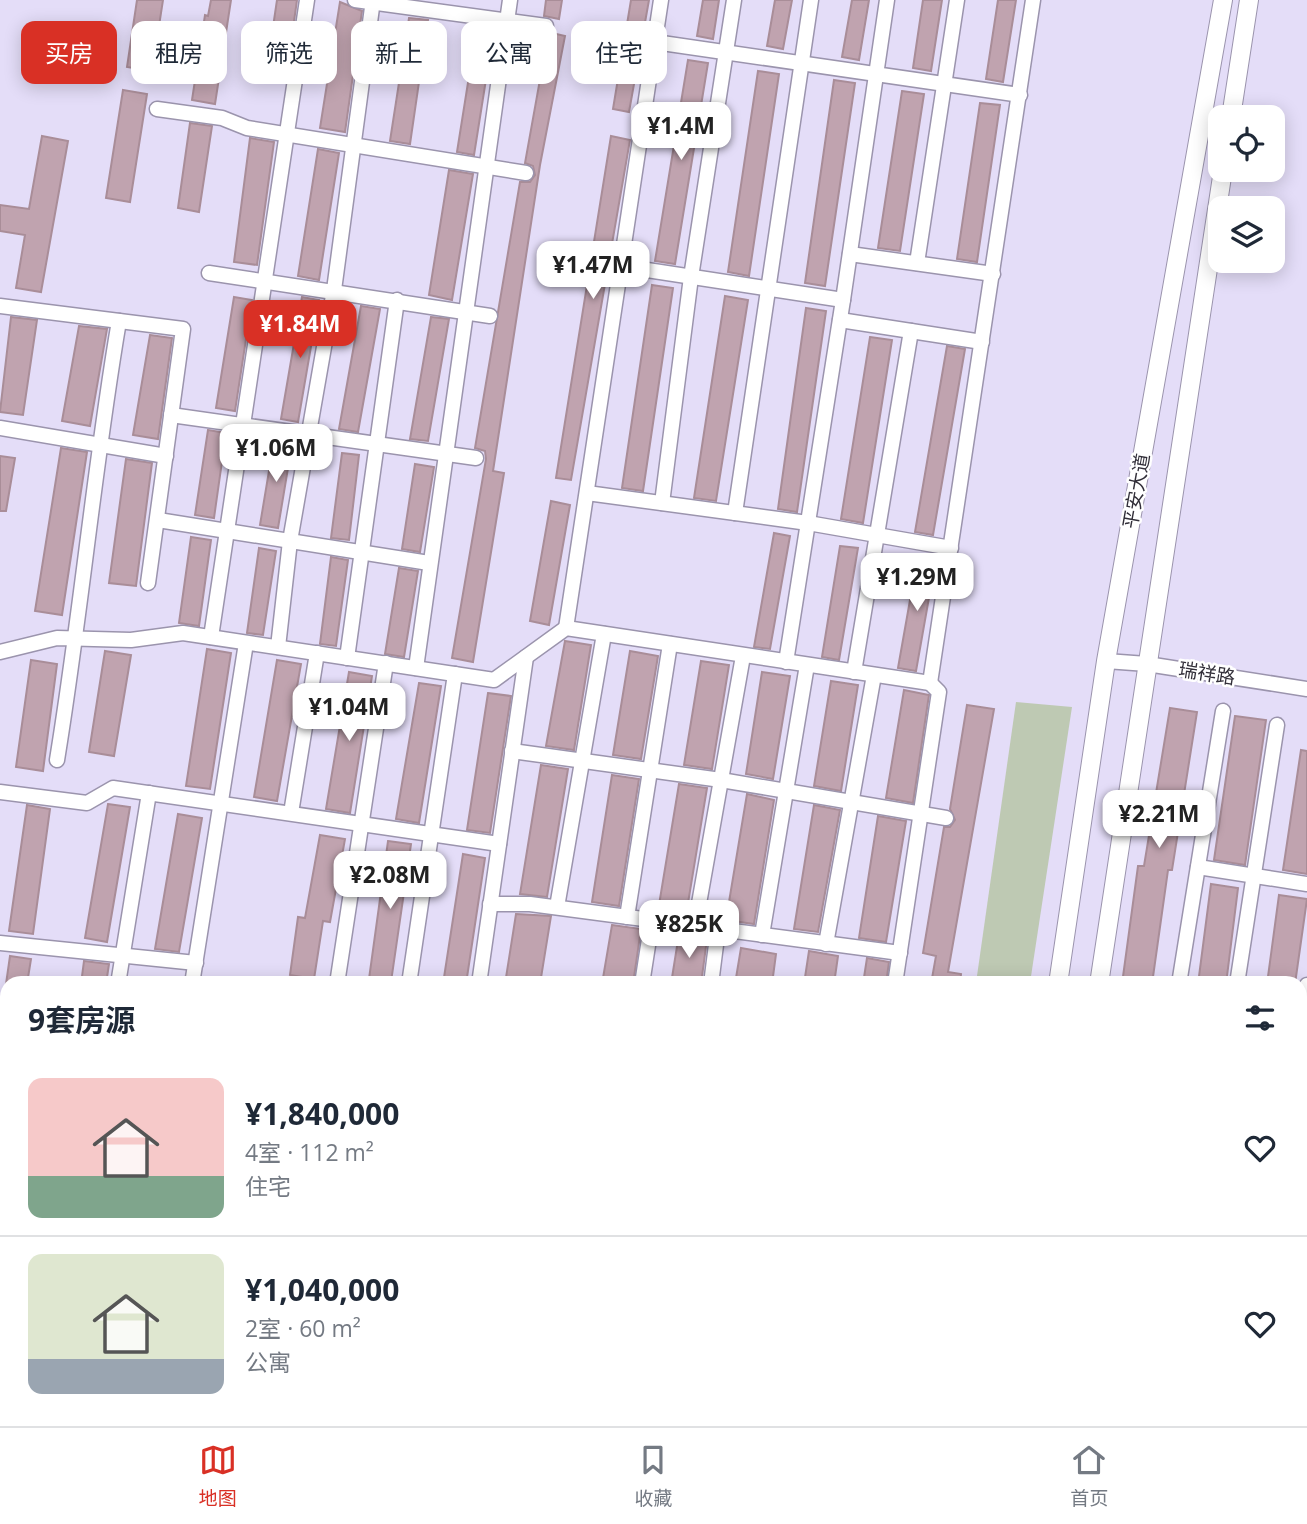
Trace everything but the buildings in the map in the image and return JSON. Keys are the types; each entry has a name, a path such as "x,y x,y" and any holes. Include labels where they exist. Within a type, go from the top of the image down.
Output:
{"main road":[{"name":"平安大道","path":"1059,976 1106,661 1223,0"},
{"path":"1233,105 1249,0"},
{"name":"平安大道","path":"1100,976 1221,182"}],"street":[{"path":"211,637 307,0"},
{"path":"355,0 507,21 510,0"},
{"path":"658,21 661,0"},
{"path":"662,503 691,277 734,0"},
{"path":"735,513 811,0"},
{"path":"786,662 887,0"},
{"path":"917,263 957,0"},
{"path":"930,683 1033,0"},
{"path":"278,647 290,541 334,290 373,1"},
{"path":"667,44 1020,95"},
{"path":"416,668 498,84"},
{"path":"566,628 648,84"},
{"path":"157,109 222,118 247,128 286,135 526,173"},
{"path":"850,254 993,274"},
{"path":"621,266 843,300"},
{"path":"209,272 490,316"},
{"path":"347,658 397,300"},
{"path":"0,306 183,329 148,583"},
{"path":"840,320 982,342"},
{"path":"57,760 77,639 97,444 119,321"},
{"path":"854,672 911,331"},
{"path":"171,415 476,458"},
{"path":"0,428 166,456"},
{"path":"587,492 808,523 951,548"},
{"path":"158,520 429,563"},
{"path":"0,652 57,638 131,640 183,633 494,680 566,628 930,683 939,692 896,976"},
{"path":"557,907 604,634"},
{"path":"194,976 246,643"},
{"path":"627,917 670,645"},
{"path":"291,813 317,653"},
{"path":"695,926 743,656"},
{"path":"480,976 526,657"},
{"name":"瑞祥路","path":"1106,661 1147,664 1307,689"},
{"path":"338,976 359,823 386,663"},
{"path":"762,935 807,665"},
{"path":"410,976 456,674"},
{"path":"826,944 874,675"},
{"path":"1181,976 1223,711"},
{"path":"1238,976 1277,725"},
{"path":"512,751 721,780 946,818"},
{"path":"0,792 87,803 113,788 499,844"},
{"path":"119,976 149,793"},
{"path":"1198,867 1307,884"},
{"path":"490,904 557,907 900,953"},
{"path":"643,976 652,920"},
{"path":"711,976 718,929"},
{"path":"0,943 196,963"}],"green space":[{"path":"1016,702 1072,707 1031,976 977,976"}]}
